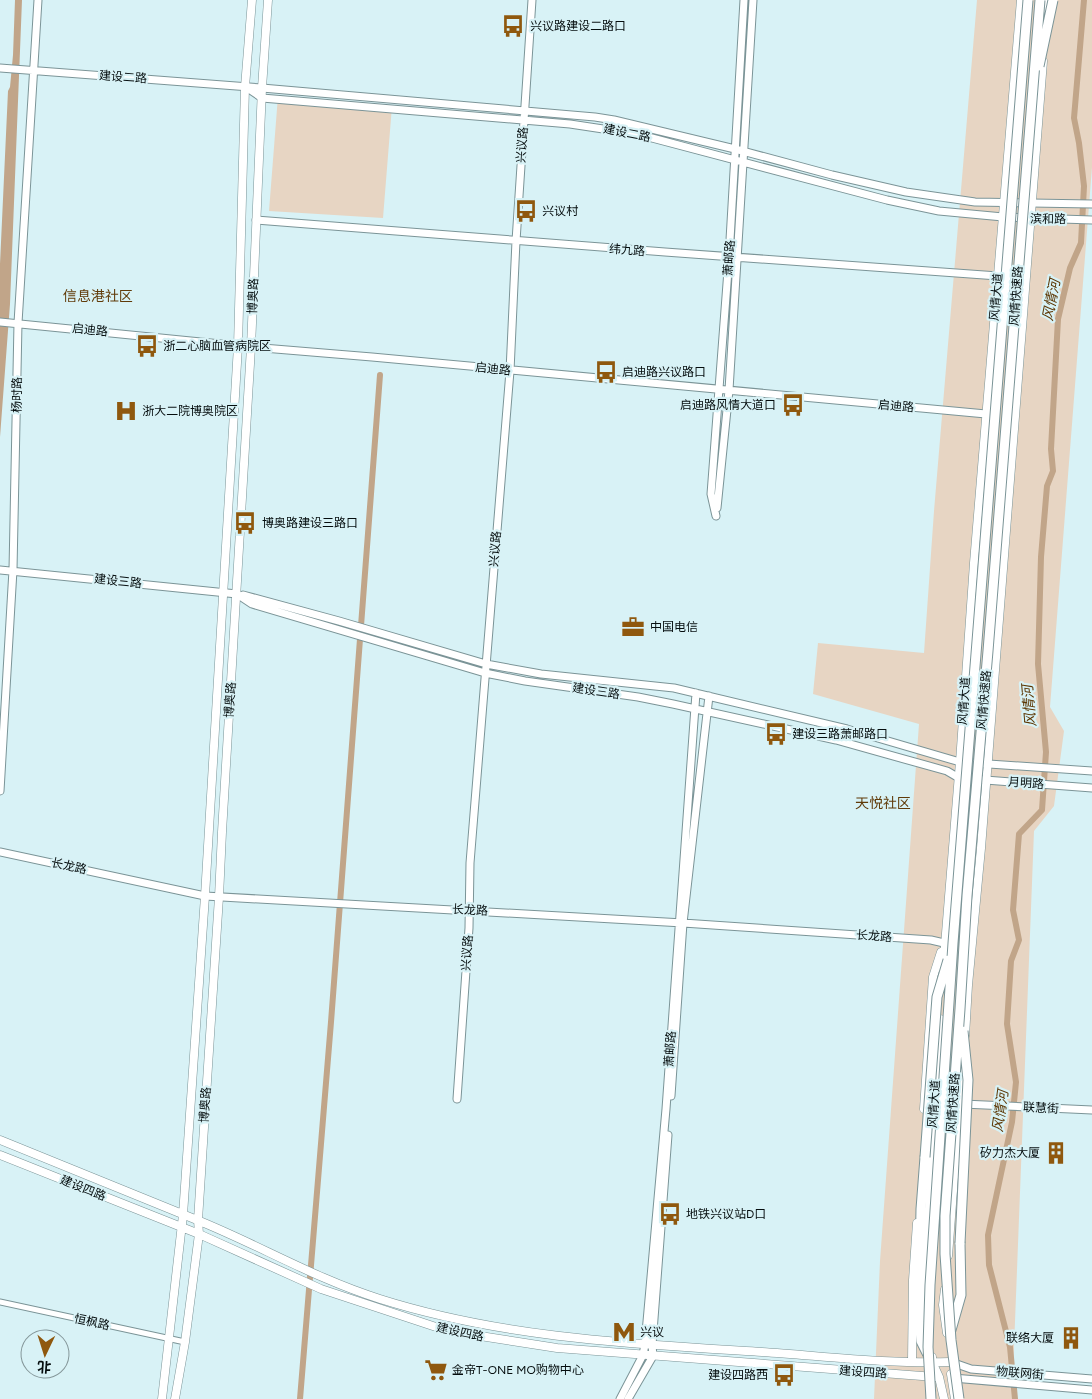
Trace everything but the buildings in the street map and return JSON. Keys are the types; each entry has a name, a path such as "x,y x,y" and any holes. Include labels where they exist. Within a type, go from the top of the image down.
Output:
{"highway":[{"name":"风情快速路","path":"959,1399 951,1340 945,1216 967,896 1040,0"},
{"path":"1033,95 1053,0"},
{"name":"风情快速路","path":"931,1399 928,1347 930,1286 948,943 1027,3"},
{"path":"932,1362 921,1341 919,1316 921,1210 937,997 948,943"},
{"path":"948,1340 961,1295 960,1243 968,1080 960,1009"}],"main road":[{"name":"博奥路","path":"162,1399 181,1227 184,1215 205,896 238,346 246,87 252,0"},
{"name":"博奥路","path":"175,1399 185,1342 199,1234 198,1220 251,348 262,88 268,0"},
{"name":"风情大道","path":"944,1399 939,1378 932,1362 933,1350 925,1315 925,1278 974,563 1021,0"},
{"name":"风情大道","path":"955,1399 943,1305 951,1232 968,985 1047,0"},
{"path":"912,1361 913,1280 933,977 948,943"},
{"name":"建设四路","path":"0,1140 198,1220 324,1278 379,1299 454,1320 550,1335 648,1345 950,1362"},
{"name":"建设四路","path":"0,1155 199,1234 321,1289 448,1331 557,1348 952,1378"}],"street":[{"name":"杨时路","path":"0,791 13,570 14,323 38,0"},
{"name":"兴议路","path":"456,1099 469,910 470,863 510,371 516,241 532,0"},
{"name":"萧邮路","path":"729,390 716,516 711,494 729,257 744,0"},
{"path":"729,390 753,0"},
{"name":"建设二路","path":"0,68 262,88 524,115 624,132 887,200 939,211 1003,218"},
{"name":"建设二路","path":"246,87 262,98 614,120 735,149 832,176 906,192 975,202 1004,202"},
{"name":"滨和路","path":"1004,202 1091,204"},
{"name":"滨和路","path":"1003,218 1091,220"},
{"name":"纬九路","path":"256,220 738,258 998,276"},
{"name":"启迪路","path":"0,322 251,348 372,357 986,414"},
{"name":"建设三路","path":"0,570 236,594 354,625 486,664 541,674 641,684 696,693 848,729 960,762"},
{"name":"建设三路","path":"236,594 252,604 485,673 525,681 638,697 836,740 947,771 959,778"},
{"name":"萧邮路","path":"620,1399 648,1345 662,1213 696,693"},
{"name":"萧邮路","path":"648,1345 681,923 709,712 709,696"},
{"name":"月明路","path":"960,762 1092,771"},
{"name":"月明路","path":"959,778 1092,788"},
{"name":"长龙路","path":"0,852 205,896 681,923 921,939 948,943"},
{"name":"联慧街","path":"960,1103 1092,1110"},
{"name":"恒枫路","path":"0,1302 185,1342"},
{"path":"628,1399 653,1356 648,1345"},
{"name":"物联网街","path":"950,1362 971,1369 1092,1379"},
{"name":"物联网街","path":"952,1378 1092,1390"}],"shaded area":[{"path":"15,0 22,0 10,304 0,437 0,264 8,91 13,55"},
{"path":"977,0 1092,0 1092,167 1050,707 1064,731 1054,806 1034,831 1012,1399 874,1399 880,1261 919,724 813,694 818,643 924,653 934,511"},
{"path":"278,96 392,106 383,218 269,211"}],"waterway":[{"name":"风情河","path":"1015,1399 1010,1347 989,1265 988,1235 1012,1122 1016,1082 1007,1024 1011,961 1019,940 1013,910 1019,834 1042,810 1046,752 1038,664 1041,557 1047,486 1053,471 1051,449 1058,319 1070,268 1081,243 1084,186 1074,118 1084,0"},
{"path":"300,1399 331,1022 380,375"}],"place":[{"name":"兴议路建设二路口","path":"513,26"},
{"name":"兴议村","path":"526,211"},
{"name":"浙二心脑血管病院区","path":"147,346"},
{"name":"启迪路兴议路口","path":"606,372"},
{"name":"启迪路风情大道口","path":"793,405"},
{"name":"浙大二院博奥院区","path":"126,411"},
{"name":"博奥路建设三路口","path":"245,523"},
{"name":"中国电信","path":"633,627"},
{"name":"建设三路萧邮路口","path":"776,734"},
{"name":"矽力杰大厦","path":"1056,1153"},
{"name":"地铁兴议站D口","path":"670,1214"},
{"name":"兴议","path":"624,1332"},
{"name":"联络大厦","path":"1071,1338"},
{"name":"金帝T-ONE MO购物中心","path":"436,1370"},
{"name":"建设四路西","path":"784,1375"}],"district":[{"name":"信息港社区","path":"98,296"},
{"name":"天悦社区","path":"883,803"}]}
